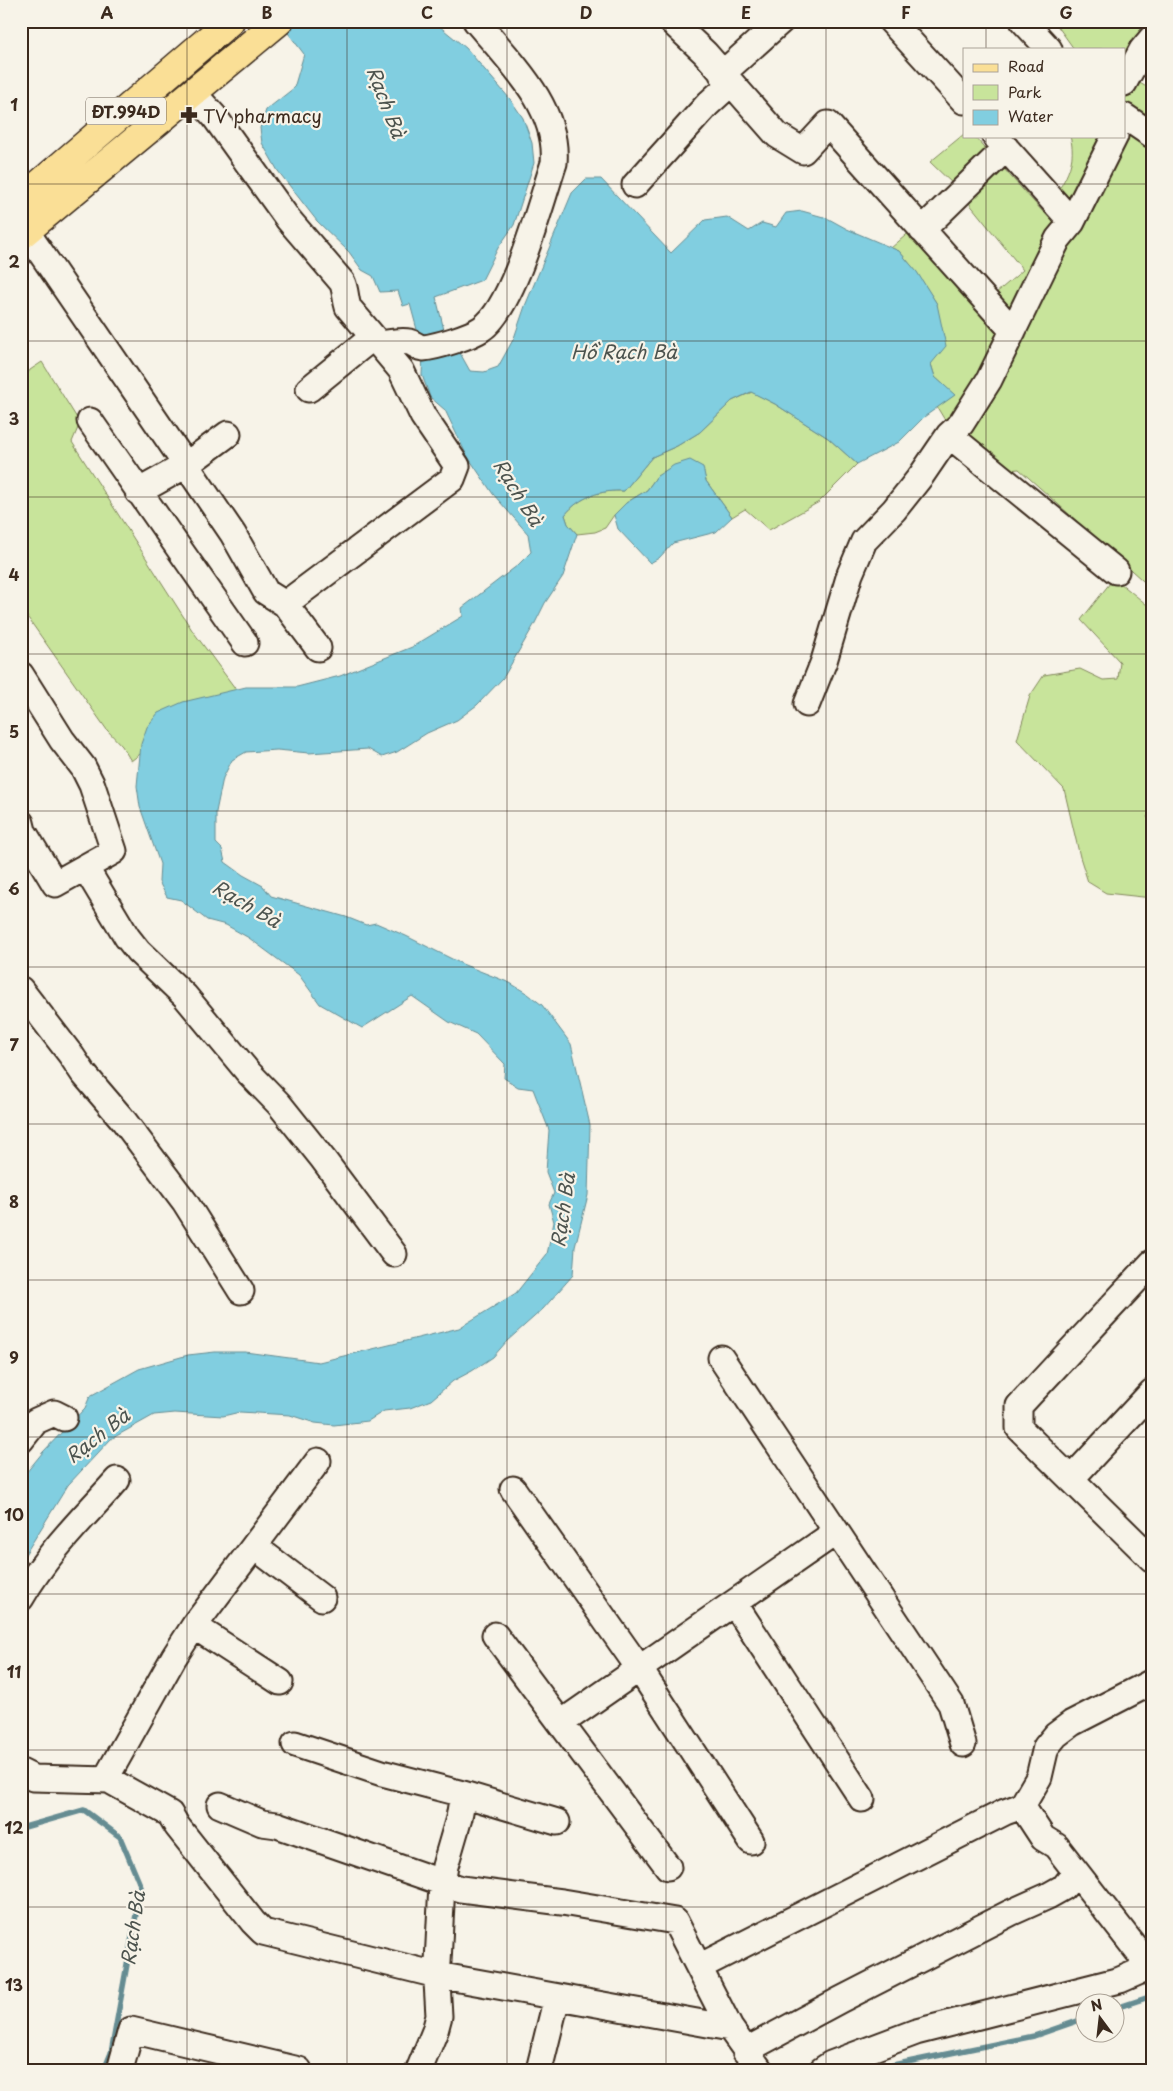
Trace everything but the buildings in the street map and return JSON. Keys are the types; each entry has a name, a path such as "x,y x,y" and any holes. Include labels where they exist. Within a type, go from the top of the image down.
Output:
{"main road":[{"name":"ĐT.994D","path":"21,200 230,21"},
{"name":"ĐT.994D","path":"23,229 272,27"}],"street":[{"path":"309,389 376,341 409,342 422,348 455,340 482,329 494,317 507,295 522,260 554,163 555,148 542,107 534,93 476,21"},
{"path":"671,21 705,53 777,135 803,151 828,124 1012,331"},
{"path":"635,185 708,104 726,78 781,21"},
{"path":"891,21 963,100"},
{"path":"1023,21 1048,48"},
{"path":"1126,79 1142,50 1152,38"},
{"path":"193,93 214,116 288,218 342,282 346,290 345,298 348,307 401,370 423,416 457,466 452,479 284,604"},
{"path":"1126,123 1152,135"},
{"path":"807,704 824,660 850,574 864,541 894,510 949,435 961,424 989,380 1058,240 1072,222 1115,138"},
{"path":"922,230 1001,142 1072,222"},
{"path":"23,229 233,534 266,592 284,604 318,648"},
{"path":"90,421 138,492 246,643"},
{"path":"138,492 186,465 228,434"},
{"path":"949,435 1116,571"},
{"path":"21,675 62,740 84,767 92,785 114,852 55,884 22,829"},
{"path":"85,867 127,937 184,996 248,1072 279,1104 394,1254"},
{"path":"21,990 71,1055 82,1073 124,1121 185,1202 240,1291"},
{"path":"1152,1263 1019,1406 1019,1428 1152,1559"},
{"path":"722,1358 951,1704 963,1744"},
{"path":"1071,1479 1152,1392"},
{"path":"21,1440 36,1421 54,1413 64,1418"},
{"path":"105,1780 174,1657 194,1626 318,1461"},
{"path":"21,1598 40,1567 62,1539 117,1480"},
{"path":"514,1489 639,1668 751,1841"},
{"path":"561,1723 836,1532"},
{"path":"255,1547 322,1598"},
{"path":"734,1603 862,1799"},
{"path":"194,1626 280,1682"},
{"path":"495,1635 668,1867"},
{"path":"699,1968 979,1824 1022,1806 1039,1777 1046,1746 1056,1735 1072,1723 1152,1682"},
{"path":"295,1744 382,1773 463,1794 557,1822"},
{"path":"21,1772 33,1778 109,1780 170,1814 200,1855 263,1932 437,1975 730,2028"},
{"path":"419,2070 436,2031 442,1884 445,1866 459,1818 463,1794"},
{"path":"220,1805 262,1823 277,1825 442,1884 461,1889 562,1902 676,1920 730,2028 753,2061 874,1983 1064,1887 1076,1872"},
{"path":"822,2070 831,2064 916,2032 1120,1980 1151,1966 1056,1846 1043,1838 1022,1806"},
{"path":"541,2069 557,1997"},
{"path":"120,2070 131,2030 299,2070"}],"green space":[{"path":"1054,21 1152,21 1152,60 1136,81 1152,90 1152,126 1137,116 1126,105 1126,48 1073,48"},
{"path":"1126,124 1152,144 1152,589 1019,469 985,472 970,462 937,407 954,395 935,377 931,364 937,304 914,269 899,251 891,248 913,229 981,306 1023,270 956,187 930,162 963,135 963,138 976,138 1044,213 1070,168 1072,147 1070,138 1126,138"},
{"path":"42,362 80,423 72,442 192,630 246,703 165,735 131,761 21,608 21,384 30,370"},
{"path":"752,392 775,404 828,438 857,464 819,502 769,530 745,509 732,517 706,481 702,467 657,476 647,490 626,503 614,515 605,528 595,532 577,534 568,524 565,515 577,503 599,493 624,491 652,457 677,446 700,432 732,401"},
{"path":"1114,578 1152,609 1152,810 1147,817 1152,823 1152,898 1106,893 1088,882 1064,789 1017,740 1030,696 1044,675 1080,669 1103,680 1118,679 1120,662 1081,620"}],"water":[{"path":"279,21 433,21 466,48 510,99 523,118 532,143 534,163 514,225 498,248 482,280 436,297 444,330 419,337 410,304 403,306 398,291 380,292 373,276 362,270 349,252 317,221 278,171 262,143 260,128 266,110 294,88 304,54"},
{"name":"Hồ Rạch Bà","path":"586,179 601,179 671,253 705,220 727,217 749,231 762,223 776,227 786,213 802,211 827,218 847,229 899,251 917,272 937,304 946,346 931,364 935,377 955,395 924,417 899,442 857,464 828,438 775,404 751,392 732,401 700,432 677,446 652,457 624,491 599,493 584,499 571,508 565,515 568,524 577,534 563,576 545,603 503,678 477,705 457,720 427,733 397,752 382,757 368,749 309,753 277,750 246,752 232,760 223,778 216,812 216,843 222,849 225,862 263,886 271,896 346,917 366,925 376,923 462,964 510,983 542,1005 571,1044 590,1125 588,1195 575,1247 573,1275 543,1309 507,1341 493,1357 453,1381 431,1400 410,1408 384,1411 368,1421 334,1425 315,1423 290,1415 240,1412 223,1416 175,1413 154,1415 111,1439 68,1485 21,1561 21,1479 43,1452 85,1408 90,1396 139,1369 188,1355 215,1352 245,1352 319,1362 459,1328 516,1293 547,1254 554,1222 549,1204 554,1193 546,1172 549,1130 533,1089 518,1087 504,1078 505,1064 476,1034 449,1022 412,996 362,1028 320,1004 299,975 249,938 226,925 207,920 181,900 167,897 159,882 160,864 140,807 137,786 141,744 147,727 158,713 183,702 246,687 297,687 340,676 412,647 463,616 462,608 518,565 531,552 528,534 493,494 466,454 445,410 430,397 422,375 423,353 456,346 470,371 484,372 498,367 514,338 525,306 572,193"},
{"path":"690,460 703,467 706,481 732,517 716,532 673,543 659,558 650,563 618,529 614,515 626,503 647,490 657,476 674,465"}],"waterway":[{"name":"Rạch Bà","path":"21,1828 84,1810 120,1837 141,1887 111,2053 104,2070"},
{"name":"Rạch Bà","path":"1126,2005 1152,1996"},
{"name":"Rạch Bà","path":"883,2070 893,2065 1034,2036 1076,2021"}],"place":[{"name":"TV pharmacy","path":"189,115"}]}
